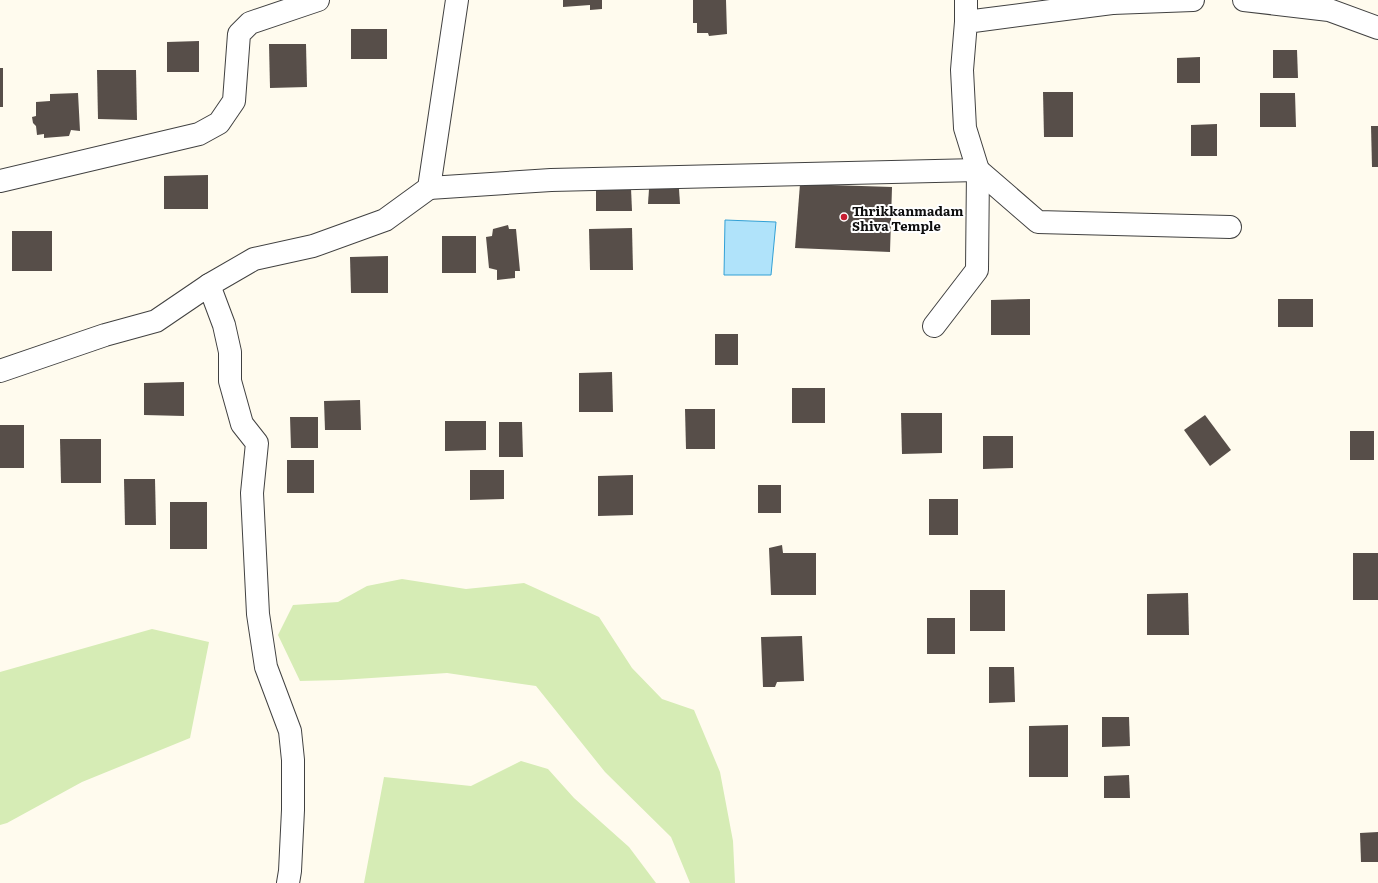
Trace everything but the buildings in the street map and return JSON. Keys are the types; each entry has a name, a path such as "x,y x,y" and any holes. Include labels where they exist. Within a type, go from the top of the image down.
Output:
{"street":[{"path":"0,181 199,134 219,123 234,101 239,34 250,23 318,0"},
{"path":"429,188 457,0"},
{"path":"934,326 977,270 978,170 965,128 962,70 966,22 966,0"},
{"path":"966,22 1113,2 1193,0"},
{"path":"1244,0 1328,5 1378,28"},
{"path":"0,371 105,335 156,321 209,285 254,259 313,246 385,220 429,188 551,180 978,170 1038,222 1230,227"},
{"path":"209,285 224,325 230,352 230,381 242,424 257,443 252,493 258,614 266,667 290,731 293,760 293,810 288,883"}],"green space":[{"path":"402,579 466,589 524,583 599,617 632,668 662,699 694,710 720,772 733,841 735,883 690,883 671,837 605,772 536,686 447,673 341,680 300,681 278,635 293,605 338,602 367,586"},
{"path":"152,629 209,642 190,738 82,782 7,823 0,825 0,672"},
{"path":"521,761 548,769 574,798 629,847 656,883 364,883 384,777 471,786"}],"water":[{"path":"725,220 776,222 771,275 724,275"}],"place":[{"name":"Thrikkanmadam Shiva Temple","path":"844,217"}]}
